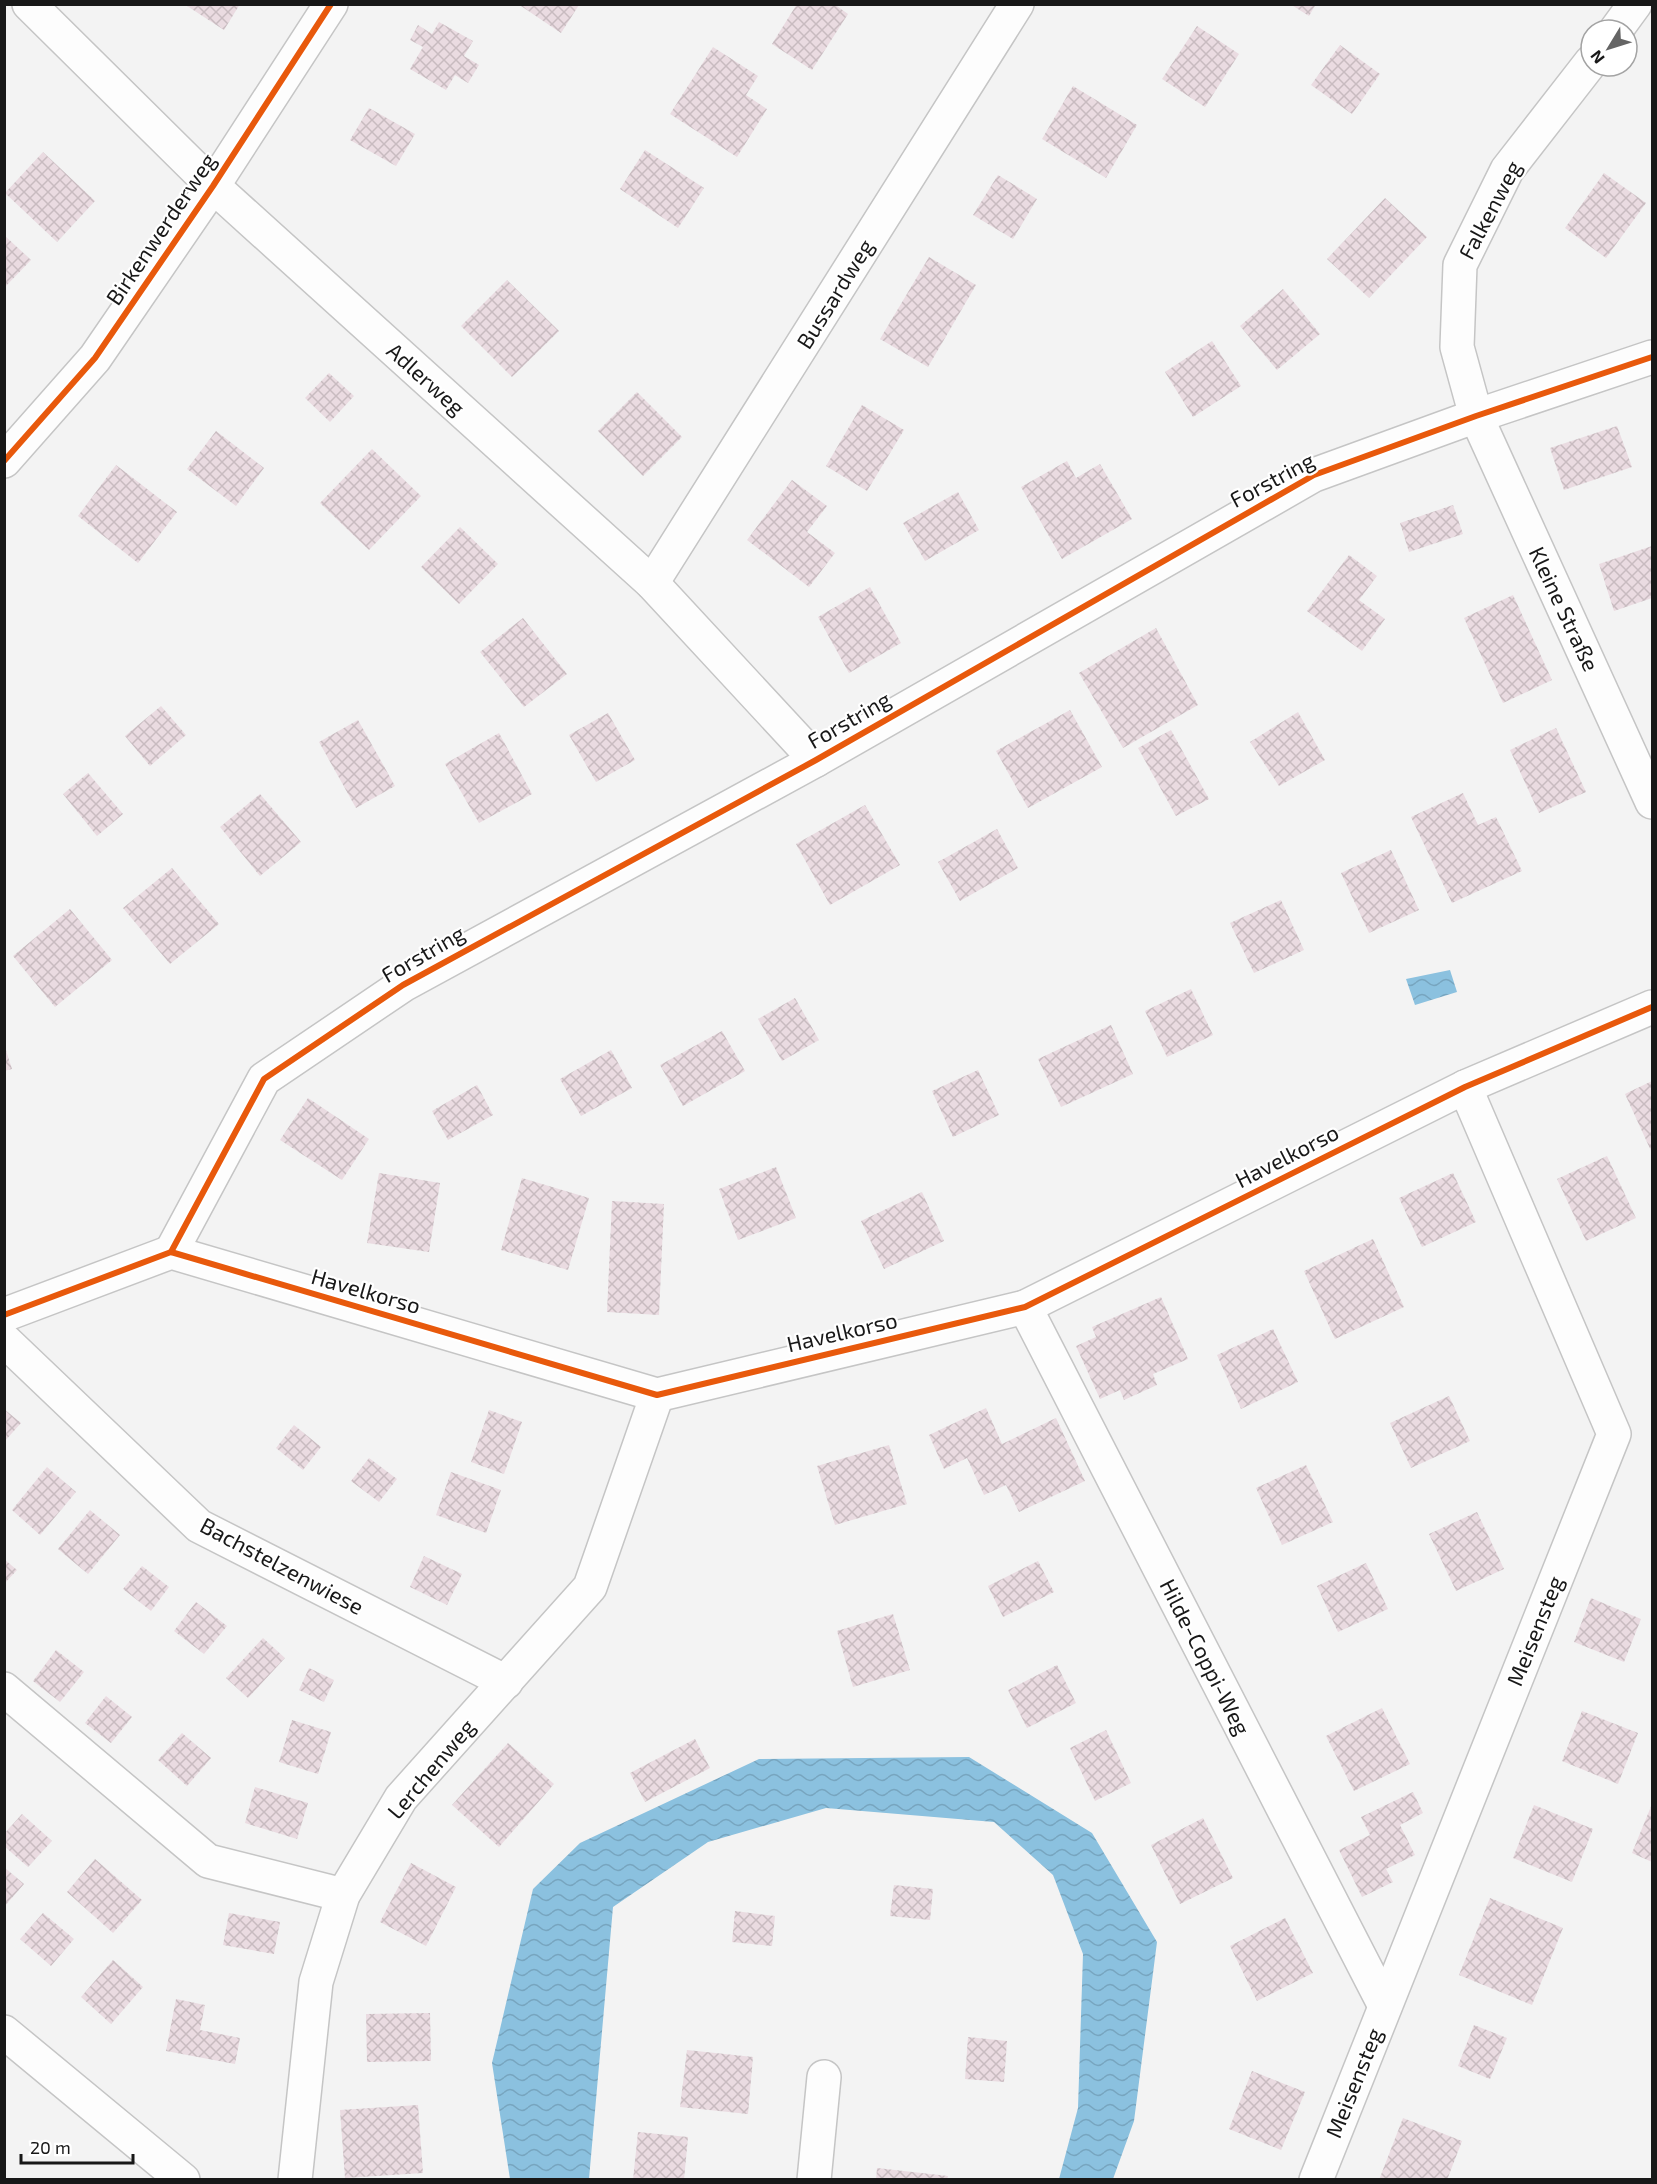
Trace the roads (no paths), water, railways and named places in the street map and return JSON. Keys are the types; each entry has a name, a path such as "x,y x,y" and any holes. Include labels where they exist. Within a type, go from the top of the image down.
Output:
{"street":[{"name":"Adlerweg","path":"29,4 213,186 652,583 816,760"},
{"name":"Birkenwerderweg","path":"4,461 95,358 213,186 331,4"},
{"name":"Bussardweg","path":"652,583 1017,4"},
{"path":"1625,18 1635,4"},
{"name":"Falkenweg","path":"1476,416 1457,347 1460,265 1507,170 1579,77"},
{"name":"Forstring","path":"171,1252 264,1079 403,985 816,760 1314,475 1476,416 1653,357"},
{"name":"Kleine Straße","path":"1476,416 1653,802"},
{"name":"Havelkorso","path":"171,1252 657,1395 1025,1307 1465,1087 1653,1007"},
{"name":"Meisensteg","path":"1316,2180 1614,1434 1465,1087"},
{"path":"4,1315 171,1252"},
{"name":"Hilde-Coppi-Weg","path":"1025,1307 1385,2006"},
{"name":"Bachstelzenwiese","path":"4,1340 199,1526 506,1682"},
{"name":"Lerchenweg","path":"295,2180 316,1982 343,1895 401,1798 590,1587 657,1395"},
{"path":"4,1689 208,1861 343,1895"},
{"path":"4,2032 183,2180"},
{"path":"814,2180 824,2077"}],"water":[{"path":"1450,970 1457,992 1415,1005 1406,979"},
{"path":"969,1757 1092,1833 1157,1942 1134,2121 1113,2179 1059,2179 1078,2108 1083,1954 1053,1875 994,1822 826,1808 708,1842 613,1907 589,2179 510,2179 492,2063 533,1889 580,1843 759,1759"}]}
